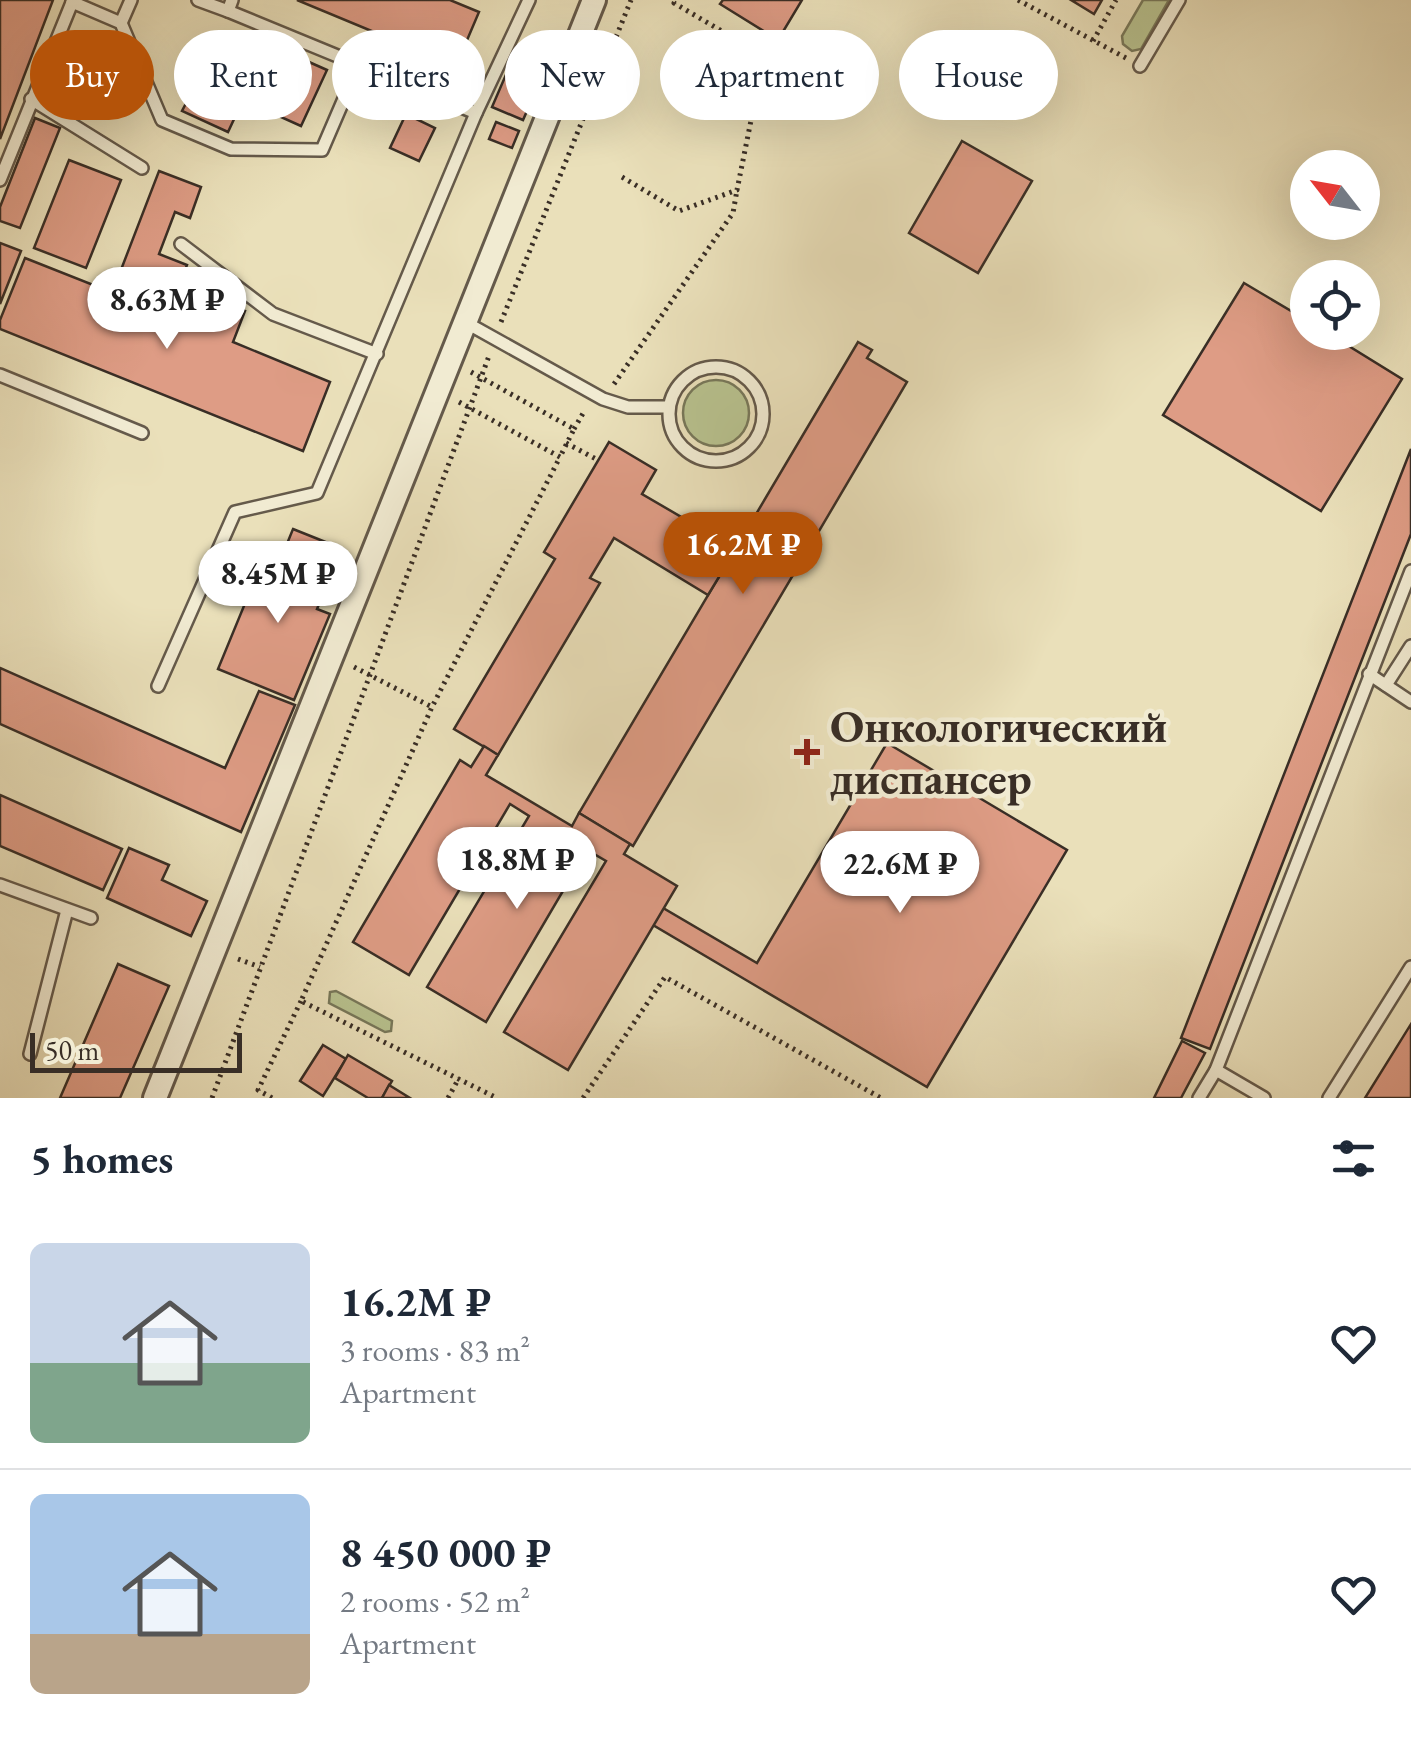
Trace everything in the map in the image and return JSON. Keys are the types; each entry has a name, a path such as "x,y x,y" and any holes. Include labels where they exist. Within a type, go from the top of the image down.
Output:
{"street":[{"path":"155,1098 594,0"}],"lane":[{"path":"130,0 122,23 162,120 231,149 322,150 335,120"},
{"path":"198,0 230,5 332,52"},
{"path":"485,94 529,0"},
{"path":"1140,66 1179,0"},
{"path":"60,30 72,1 122,23"},
{"path":"0,180 30,102"},
{"path":"65,120 142,168"},
{"path":"158,686 234,512 316,493 473,120"},
{"path":"181,244 273,314 377,354"},
{"path":"466,322 603,399 628,408 669,407"},
{"path":"709,367 728,368 746,377 758,392 764,411 761,431 750,448 733,458 714,462 695,456 680,444 671,427 669,407 676,389 690,374 709,367"},
{"path":"0,376 142,433"},
{"path":"1199,1098 1216,1070 1411,572"},
{"path":"1386,685 1411,646"},
{"path":"1369,674 1411,702"},
{"path":"0,885 90,918"},
{"path":"30,1054 67,910"},
{"path":"1329,1098 1411,966"},
{"path":"1216,1070 1264,1098"}],"path":[{"path":"212,1098 494,340 631,0"},
{"path":"603,399 733,214 764,56 676,0"},
{"path":"1018,0 1140,66"},
{"path":"1093,40 1116,0"},
{"path":"622,177 679,211 737,190"},
{"path":"272,1098 258,1090 432,707 574,429 450,361"},
{"path":"439,392 560,458"},
{"path":"566,443 596,459"},
{"path":"332,659 370,673 432,707"},
{"path":"583,1098 665,977 880,1098"},
{"path":"301,1000 497,1098"},
{"path":"448,1098 459,1078"}],"green space":[{"path":"1143,0 1169,0 1141,49 1132,51 1123,44 1122,36"},
{"path":"716,380 739,390 749,413 739,436 716,446 693,436 683,413 693,390"},
{"path":"336,991 392,1021 391,1031 385,1032 329,1003 330,992"}],"building":[{"path":"0,0 53,0 42,30 30,30 30,60 0,139"},
{"path":"297,0 450,0 479,12 471,30 369,30"},
{"path":"723,0 802,0 784,30 762,30 720,4"},
{"path":"1071,0 1102,0 1094,14"},
{"path":"312,63 327,70 312,102"},
{"path":"505,77 505,112 492,107"},
{"path":"34,120 60,128 20,228 0,221 0,207"},
{"path":"202,120 234,120 228,132"},
{"path":"403,120 418,120 435,128 419,161 390,148"},
{"path":"496,122 519,131 512,148 489,139"},
{"path":"962,141 1032,181 978,273 909,233"},
{"path":"69,160 121,180 86,268 34,248"},
{"path":"159,171 201,187 190,218 175,212 159,254 187,265 176,294 119,275"},
{"path":"0,243 21,251 0,304"},
{"path":"25,258 189,323 201,293 245,311 233,342 330,382 303,451 0,329"},
{"path":"1244,283 1290,310 1290,350 1355,350 1402,379 1321,511 1163,415"},
{"path":"858,342 872,350 867,358 907,382 633,846 579,813"},
{"path":"609,442 656,470 642,494 736,549 708,595 614,538 590,578 600,583 498,755 454,729 555,559 544,552"},
{"path":"1411,449 1411,534 1210,1049 1181,1038"},
{"path":"293,529 343,549 331,576 282,556"},
{"path":"267,550 331,576 317,609 330,614 294,700 218,669"},
{"path":"0,668 225,768 259,691 295,705 241,832 0,724"},
{"path":"887,743 1067,850 927,1087 653,925 663,908 757,963"},
{"path":"484,746 498,755 486,775 572,826 579,813 630,844 624,854 677,886 568,1070 504,1032 606,861 587,850 486,1022 427,987 529,816 510,804 409,975 353,942 460,760 471,767"},
{"path":"0,795 122,849 103,890 0,846"},
{"path":"129,848 169,865 162,880 207,901 191,936 107,898"},
{"path":"118,964 169,986 120,1098 60,1098"},
{"path":"1411,1024 1411,1098 1365,1098"},
{"path":"1182,1041 1205,1053 1181,1098 1154,1098"},
{"path":"323,1045 346,1059 323,1096 300,1081"},
{"path":"348,1055 392,1081 382,1098 368,1098 335,1078"},
{"path":"389,1085 410,1098 382,1098"}],"place":[{"name":"Онкологический диспансер","path":"807,752"}]}
